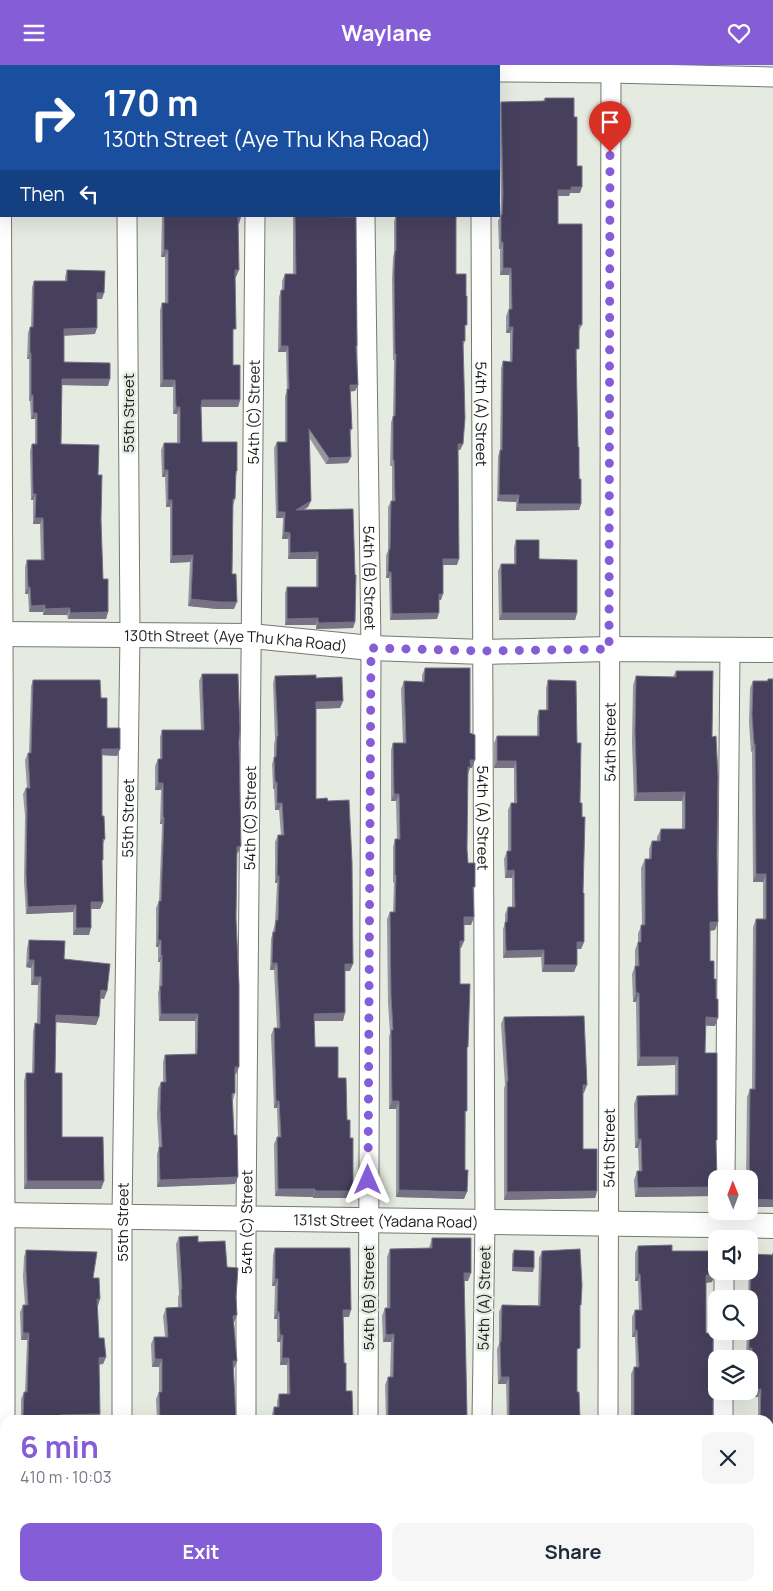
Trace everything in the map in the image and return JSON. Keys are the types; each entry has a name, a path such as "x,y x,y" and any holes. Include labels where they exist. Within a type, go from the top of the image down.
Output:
{"street":[{"path":"500,72 610,69 735,71 773,77"},
{"name":"54th Street","path":"608,1415 610,69"},
{"path":"1,217 4,1415"},
{"name":"55th Street","path":"122,1415 122,1217 130,634 127,217"},
{"name":"54th (C) Street","path":"246,1415 255,217"},
{"name":"54th (B) Street","path":"365,217 371,648 368,1415"},
{"name":"54th (A) Street","path":"481,217 485,1223 482,1415"},
{"name":"130th Street (Aye Thu Kha Road)","path":"1,634 252,636 371,648 483,651 609,649 773,650"},
{"path":"724,1170 730,650"},
{"name":"131st Street (Yadana Road)","path":"3,1215 773,1226"},
{"path":"723,1400 723,1415"}],"building":[{"path":"545,98 574,98 574,117 577,117 577,166 582,166 582,187 571,187 571,190 558,190 558,224 582,224 582,325 579,325 579,349 576,349 581,504 518,504 519,495 499,495 500,450 502,450 503,361 512,362 513,327 509,327 509,309 512,309 511,268 503,268 503,242 501,242 503,195 501,102 545,101"},
{"path":"164,217 238,217 239,270 235,270 236,329 233,329 233,365 240,365 240,400 202,400 201,406 202,442 237,442 237,471 235,499 233,499 232,574 236,574 237,602 191,599 193,555 172,556 172,500 168,500 168,470 164,470 164,443 180,443 180,407 176,407 175,380 163,380 162,303 168,303 168,250 164,250"},
{"path":"295,217 356,217 356,346 358,385 350,385 351,457 329,458 309,429 311,501 296,510 353,509 356,575 355,622 320,623 318,618 287,619 287,587 318,587 318,552 290,553 290,533 284,532 285,512 278,512 277,442 287,442 287,389 289,389 288,346 281,346 281,290 284,290 285,274 296,274"},
{"path":"396,217 456,217 456,274 466,274 467,296 467,325 465,325 465,341 463,341 465,418 463,444 458,444 459,559 443,559 443,594 439,594 439,613 392,614 391,572 388,572 391,501 395,501 393,416 395,416 394,273"},
{"path":"67,270 105,271 104,293 97,293 97,328 64,329 64,362 110,363 110,379 62,379 61,444 99,445 98,475 102,475 103,579 108,579 108,612 70,613 70,608 45,609 45,605 31,606 30,587 28,587 27,560 44,560 43,518 35,518 36,494 33,494 32,444 37,444 37,413 33,413 33,395 31,395 30,327 33,327 34,281 67,281"},
{"path":"516,540 539,540 539,559 577,560 577,613 502,613 501,564 516,564"},
{"path":"425,668 470,668 470,733 475,735 475,760 470,760 471,767 468,767 467,849 468,863 475,863 475,887 473,887 474,917 464,917 464,941 460,941 460,984 470,984 467,1047 467,1111 465,1111 465,1170 468,1170 467,1192 399,1190 399,1101 392,1101 391,1030 393,1030 390,912 395,912 395,839 400,839 399,794 394,794 393,743 406,743 404,681 424,682"},
{"path":"676,671 713,671 712,737 716,736 718,777 718,922 710,922 710,961 714,961 718,1018 706,1017 705,1053 717,1053 717,1170 708,1170 708,1187 638,1188 637,1171 642,1171 641,1139 638,1139 637,1096 678,1095 678,1057 640,1057 639,993 636,993 635,966 639,966 638,942 641,942 641,925 645,925 645,859 651,859 652,841 660,841 661,829 685,829 685,792 637,793 636,676 676,677"},
{"path":"202,674 238,674 241,846 237,847 236,918 239,985 239,1067 235,1067 235,1093 232,1094 234,1135 237,1135 238,1177 160,1180 159,1147 162,1147 161,1082 166,1082 165,1055 197,1054 198,1014 161,1014 162,955 161,940 158,940 164,817 163,783 158,783 158,759 162,759 162,730 204,730"},
{"path":"316,675 316,678 342,677 343,701 316,702 316,799 327,798 328,801 349,800 353,964 345,964 345,1013 314,1014 315,1047 338,1047 338,1078 346,1078 347,1120 350,1120 350,1138 353,1138 353,1191 278,1189 277,1137 281,1137 279,1101 276,1101 274,1028 280,1028 277,963 272,963 273,932 275,932 276,920 278,920 278,835 284,835 282,803 277,803 277,782 275,782 274,757 276,757 278,736 275,676"},
{"path":"768,679 773,679 773,1200 758,1199 758,1170 749,1170 750,1089 755,1089 756,919 766,919 766,874 756,874 755,744 752,715 753,681 768,681"},
{"path":"33,680 100,680 101,698 107,698 107,728 120,728 120,749 102,749 102,816 104,816 105,839 103,839 102,860 103,902 91,902 91,928 76,928 76,905 28,907 26,788 30,788 28,753 31,753"},
{"path":"548,680 576,681 577,743 581,743 580,803 582,803 582,817 585,817 584,942 577,942 577,965 544,965 544,950 506,951 505,922 507,922 508,907 515,907 514,870 507,871 507,851 511,851 511,803 517,803 516,761 497,761 497,736 539,736 539,710 548,710"},
{"path":"29,940 65,941 64,959 110,964 107,991 101,990 99,1017 56,1015 55,1073 62,1073 62,1137 103,1137 104,1181 27,1181 26,1073 34,1073 35,1023 40,1024 41,977 34,977 34,960 29,960"},
{"path":"584,1016 587,1085 583,1085 583,1149 597,1149 597,1191 507,1192 508,1081 504,1017"},
{"path":"198,1236 198,1242 225,1241 227,1267 238,1268 237,1315 233,1316 237,1361 233,1361 236,1415 160,1415 159,1392 162,1392 162,1359 155,1359 154,1337 168,1337 166,1308 182,1307 179,1237"},
{"path":"432,1238 471,1238 471,1273 464,1273 467,1415 388,1415 388,1377 393,1377 394,1334 386,1335 385,1308 390,1308 390,1249 432,1248"},
{"path":"672,1245 672,1251 708,1251 706,1333 708,1333 708,1340 713,1340 713,1350 708,1350 708,1400 713,1400 713,1415 634,1415 634,1367 639,1367 635,1310 642,1310 640,1274 638,1274 638,1246"},
{"path":"275,1248 350,1248 351,1310 343,1310 346,1391 352,1391 353,1415 274,1415 274,1407 279,1407 279,1394 290,1394 289,1358 282,1358 283,1335 280,1335 279,1312 277,1311 278,1279 275,1279"},
{"path":"580,1249 582,1285 580,1348 577,1349 577,1392 579,1392 580,1415 509,1415 509,1377 501,1377 502,1305 540,1306 542,1251"},
{"path":"26,1250 97,1252 93,1278 99,1278 100,1299 97,1299 99,1338 104,1338 106,1357 99,1358 100,1414 23,1415 24,1392 27,1392 29,1333 23,1333 23,1305 28,1305"},
{"path":"514,1250 534,1251 534,1268 513,1267"},
{"path":"758,1254 773,1255 773,1415 760,1415 761,1389 758,1389 758,1350 749,1348 749,1340 758,1340 758,1290 750,1290 750,1280 758,1280"}],"route":[{"path":"368,1180 371,648 483,651 609,649 610,152"}]}
